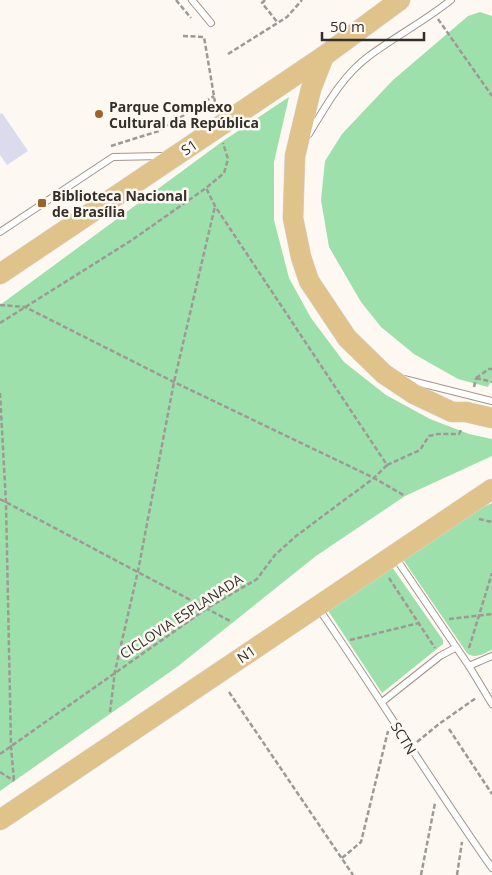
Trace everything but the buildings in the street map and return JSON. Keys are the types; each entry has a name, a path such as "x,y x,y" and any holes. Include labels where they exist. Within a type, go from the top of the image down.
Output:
{"highway":[{"name":"S1","path":"0,274 324,56 400,0"},
{"path":"324,56 311,89 295,156 293,218 301,257 309,281 347,338 384,374 414,394 452,412 466,412 492,418"},
{"name":"N1","path":"0,820 492,489"}],"lane":[{"path":"192,0 211,23"},
{"path":"295,156 340,84 368,57 434,14 451,0"},
{"path":"0,232 113,156 177,156"},
{"path":"384,374 492,401"},
{"path":"395,554 396,560 492,704"},
{"name":"SCTN","path":"317,606 382,702 438,791 492,868"},
{"path":"382,702 440,656 455,648"},
{"path":"468,666 492,656"}],"path":[{"path":"176,0 190,18"},
{"path":"265,0 262,3 278,23"},
{"path":"228,54 287,17 302,0"},
{"path":"434,14 492,96"},
{"path":"183,36 204,36 215,102"},
{"path":"209,64 215,62"},
{"path":"0,324 132,240 206,188 224,173 228,159 221,126"},
{"path":"206,188 215,206 387,465"},
{"path":"110,712 115,671 138,571 174,382 215,206"},
{"path":"0,305 25,307 174,382 374,478 405,496"},
{"path":"492,369 476,378 492,382"},
{"path":"0,393 6,503 10,746 14,781 0,772"},
{"name":"CICLOVIA ESPLANADA","path":"0,754 115,671 206,609 258,579 275,555 296,536 374,478 387,465 420,450 429,436 459,434 462,428"},
{"path":"0,499 232,622"},
{"path":"477,518 492,522"},
{"path":"467,653 492,574"},
{"path":"388,576 435,648"},
{"path":"444,620 492,614"},
{"path":"347,641 419,624"},
{"path":"229,692 354,875"},
{"path":"416,743 476,698"},
{"path":"449,729 492,794"},
{"path":"342,858 361,842 389,730"},
{"path":"421,875 438,791"},
{"path":"457,875 463,843 460,836"}],"green space":[{"path":"480,12 492,16 492,379 488,387 458,379 414,354 381,327 361,302 329,247 321,200 325,161 342,134 393,80 468,16"},
{"path":"289,97 274,162 274,220 289,278 311,318 344,362 386,395 430,419 469,434 492,439 492,456 405,496 316,556 177,667 0,791 0,305 223,141"},
{"path":"492,503 492,650 473,656 467,653 400,555 403,545"},
{"path":"385,557 443,640 443,644 382,693 325,606"}],"place":[{"name":"Parque Complexo Cultural da República","path":"99,114"},
{"name":"Biblioteca Nacional de Brasília","path":"42,203"}]}
